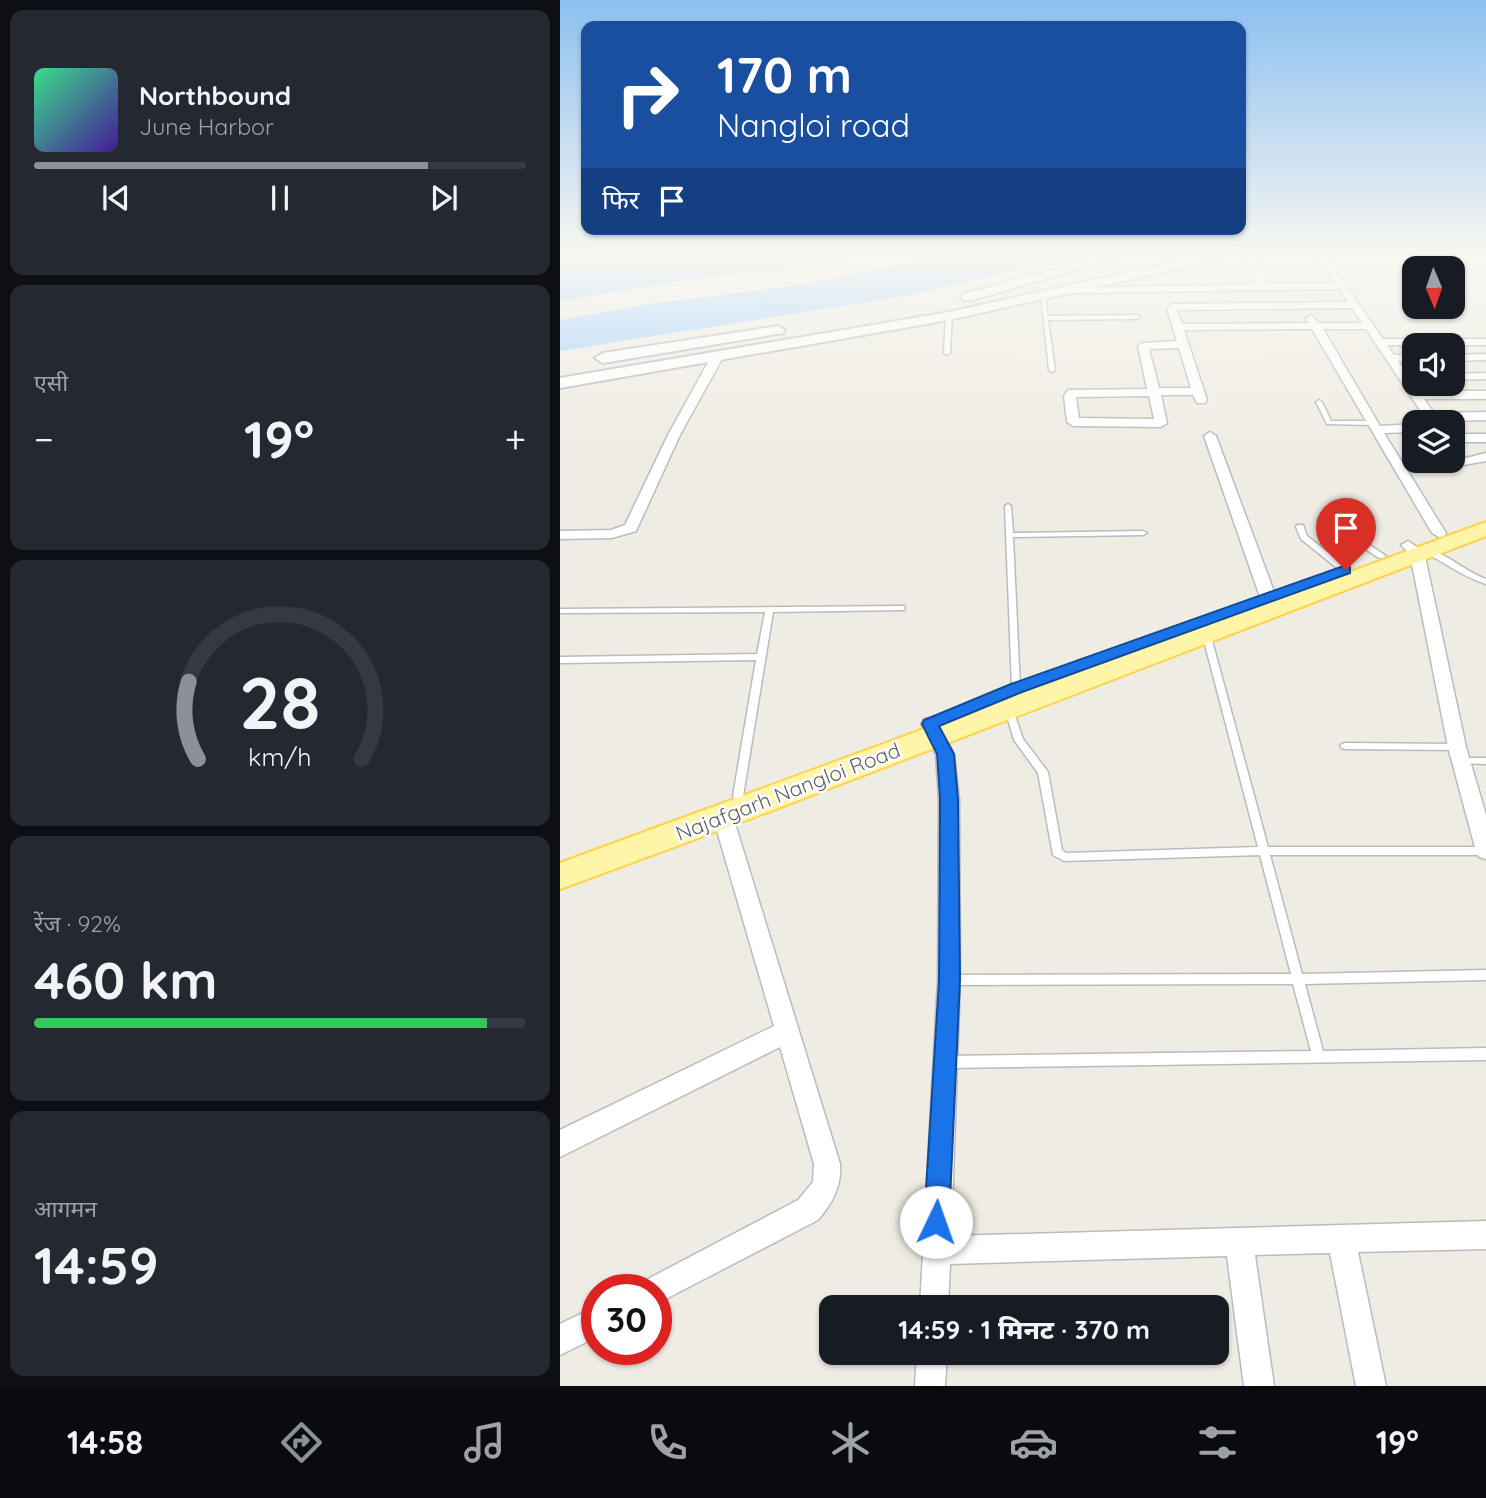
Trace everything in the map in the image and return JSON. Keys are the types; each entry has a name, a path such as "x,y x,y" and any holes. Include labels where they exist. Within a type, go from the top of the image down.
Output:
{"main road":[{"name":"Najafgarh Nangloi Road","path":"560,876 1013,698 1206,633 1422,545 1485,528"},
{"path":"1013,698 1268,597 1382,556 1422,545"},
{"path":"560,860 730,807"}],"street":[{"path":"590,360 859,319"},
{"path":"560,383 934,319"},
{"path":"1176,319 1185,344 1200,396 1153,392 1070,394 1073,424 1161,422 1153,392 1143,346 1185,344"},
{"path":"1311,319 1374,426 1422,545 1459,754 1486,851"},
{"path":"1363,319 1402,370"},
{"path":"1179,327 1368,326"},
{"path":"1381,342 1481,341"},
{"path":"560,535 612,534 631,528 674,435 717,357"},
{"path":"1465,358 1486,357"},
{"path":"1391,358 1402,358"},
{"path":"1465,377 1486,376"},
{"path":"1465,395 1486,395"},
{"path":"1465,417 1486,416"},
{"path":"1374,426 1402,427"},
{"path":"1210,436 1268,597"},
{"path":"1465,438 1486,438"},
{"path":"1465,462 1486,457"},
{"path":"934,730 945,754 948,778 949,980 935,1295"},
{"path":"672,1282 808,1210 824,1191 827,1182 827,1164 788,1031 730,807"},
{"path":"560,1144 788,1031"},
{"path":"937,1251 1486,1235"},
{"path":"1341,1238 1371,1386"},
{"path":"1239,1244 1259,1386"},
{"path":"560,1340 581,1329"},
{"path":"930,1386 931,1365"}],"lane":[{"path":"947,353 949,319"},
{"path":"1046,319 1052,370"},
{"path":"1319,402 1329,423 1374,426"},
{"path":"1007,506 1013,698 1019,740 1043,772 1055,846 1059,855 1069,858 1263,850 1486,851"},
{"path":"1321,522 1331,523 1382,556"},
{"path":"1300,527 1304,537 1346,570"},
{"path":"1009,535 1143,533"},
{"path":"1422,545 1474,579 1486,582"},
{"path":"560,611 901,608"},
{"path":"730,807 769,610"},
{"path":"1206,633 1318,1056"},
{"path":"560,660 761,657"},
{"path":"1345,746 1459,754 1486,761"},
{"path":"949,980 1299,979 1486,975"},
{"path":"944,1062 1486,1055"}],"water":[{"path":"567,319 763,319 560,351 560,320"}],"route":[{"path":"936,1222 949,980 949,799 945,754 930,724 1016,688 1346,570"}]}
